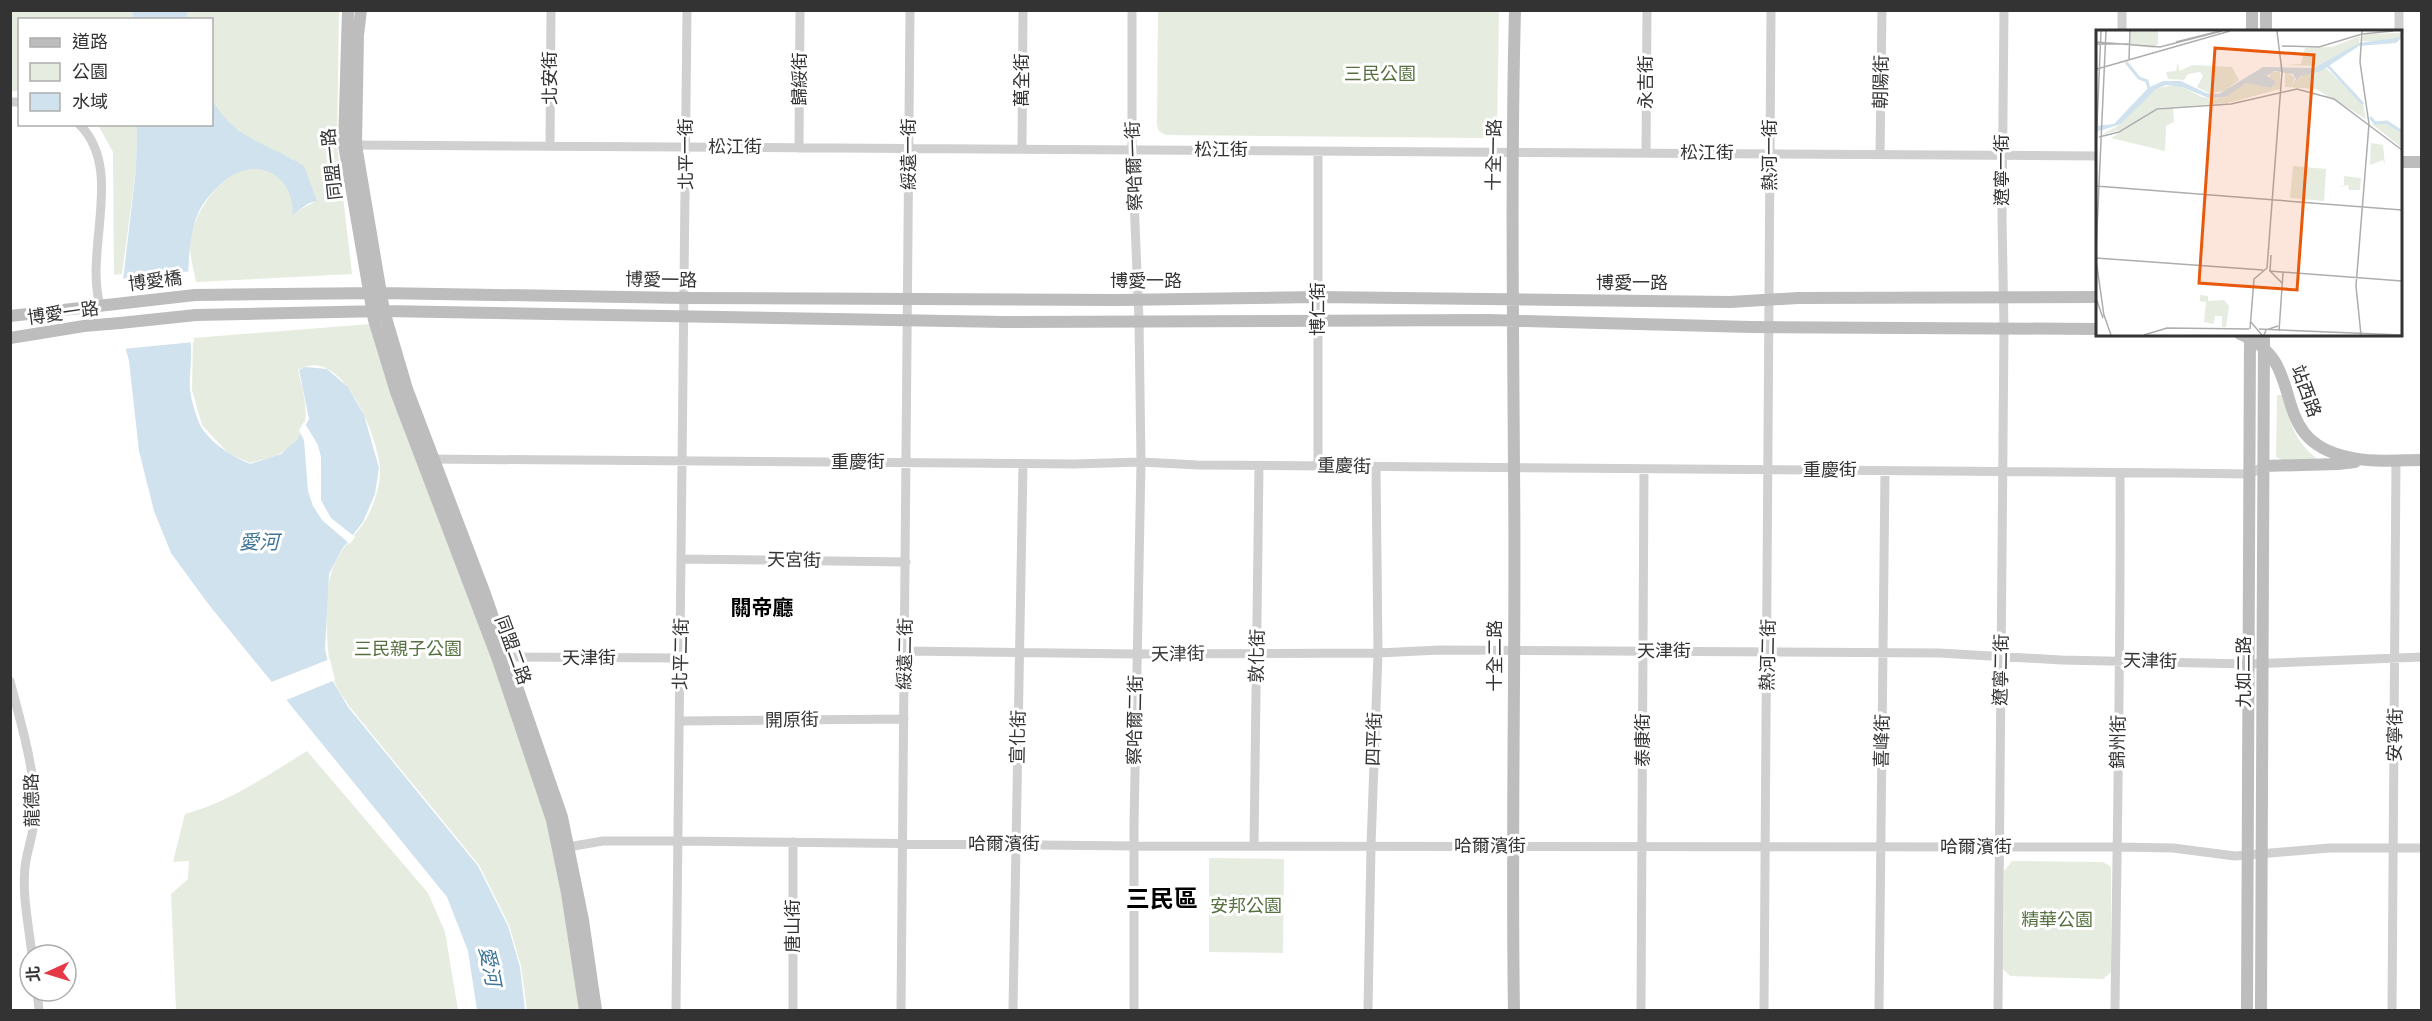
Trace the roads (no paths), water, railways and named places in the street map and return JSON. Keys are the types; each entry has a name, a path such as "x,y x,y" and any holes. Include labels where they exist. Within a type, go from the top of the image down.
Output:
{"main road":[{"name":"同盟一路","path":"348,10 350,145 378,311"},
{"name":"同盟一路","path":"350,145 361,10"},
{"name":"十全一路","path":"1512,301 1511,152 1515,10"},
{"path":"2252,10 2252,30"},
{"path":"2266,10 2266,30"},
{"path":"2402,162 2421,162"},
{"name":"博愛一路","path":"195,295 374,293 685,298 1138,300 1318,297 1512,301 2096,297"},
{"name":"博愛橋","path":"118,304 195,295"},
{"name":"十全二路","path":"1512,301 1514,1011"},
{"name":"博愛一路","path":"10,316 118,304"},
{"name":"博愛一路","path":"10,338 84,326 196,315 378,311 909,321 1512,321 1769,327 2096,329"},
{"name":"同盟二路","path":"378,311 396,392 428,459 502,657 552,820 563,848 594,983 596,1011"},
{"path":"2247,336 2264,348"},
{"name":"九如二路","path":"2247,336 2250,474 2247,1011"},
{"name":"九如二路","path":"2261,1011 2264,336"},
{"name":"站西路","path":"2264,348 2279,368 2294,417 2304,433 2328,451 2370,460 2421,460"},
{"path":"2264,466 2338,464 2370,460"},
{"name":"同盟二路","path":"563,848 585,1011"}],"street":[{"name":"北安街","path":"550,146 551,10"},
{"name":"北平一街","path":"685,298 687,10"},
{"name":"歸綏街","path":"799,148 800,10"},
{"name":"綏遠一街","path":"909,298 910,10"},
{"name":"萬全街","path":"1022,149 1023,10"},
{"name":"察哈爾一街","path":"1132,10 1132,150 1139,321"},
{"name":"永吉街","path":"1646,153 1647,10"},
{"name":"熱河一街","path":"1769,300 1772,10"},
{"name":"朝陽街","path":"1880,154 1882,10"},
{"name":"遼寧一街","path":"2004,10 2002,155 2004,329"},
{"path":"2122,10 2122,30"},
{"path":"2399,10 2399,30"},
{"path":"80,126 93,143 102,171 95,282 100,305"},
{"name":"松江街","path":"350,145 2096,156"},
{"name":"博仁街","path":"1318,151 1318,466"},
{"name":"北平二街","path":"676,1011 685,298"},
{"name":"綏遠二街","path":"901,1011 909,298"},
{"name":"熱河二街","path":"1764,1011 1769,300"},
{"name":"察哈爾二街","path":"1134,1011 1136,654 1141,462 1139,321"},
{"name":"遼寧二街","path":"1998,1011 2004,329"},
{"name":"重慶街","path":"428,459 1023,464 1141,462 1259,466 2250,474"},
{"name":"安寧街","path":"2392,1011 2396,460"},
{"name":"宣化街","path":"1013,1011 1023,464"},
{"name":"敦化街","path":"1254,846 1259,466"},
{"path":"2250,474 2264,466"},
{"name":"四平街","path":"1368,1011 1378,653 1376,467"},
{"name":"泰康街","path":"1641,1011 1644,469"},
{"name":"喜峰街","path":"1879,1011 1885,471"},
{"name":"錦州街","path":"2115,1011 2121,661 2120,473"},
{"name":"天宮街","path":"682,559 906,562"},
{"name":"天津街","path":"906,651 1136,654 1378,653 1440,650 1939,653 2001,658 2248,664 2395,656 2421,657"},
{"name":"天津街","path":"502,657 681,658"},
{"name":"龍德路","path":"10,681 31,760 34,791 35,812 25,868 31,943"},
{"name":"開原街","path":"680,721 904,719"},
{"name":"哈爾濱街","path":"563,848 603,841 679,841 1134,846 2173,848 2247,855 2329,848 2421,848"},
{"name":"唐山街","path":"793,842 793,1011"}],"water":[{"path":"132,11 187,11 188,18 133,18"},
{"name":"愛河","path":"213,102 221,114 242,133 304,166 317,201 309,203 292,215 292,203 284,184 269,172 259,169 248,169 224,181 201,208 191,240 188,271 190,390 193,403 204,432 229,453 250,464 281,454 297,440 309,419 299,370 305,367 327,369 348,387 364,415 379,468 375,494 363,522 342,549 329,574 325,649 332,680 348,707 478,866 508,926 520,967 525,1010 477,1010 468,951 447,897 209,605 171,553 154,511 139,451 129,361 124,342 122,289 136,169 137,126 213,126"}],"district":[{"name":"關帝廳","path":"762,608"},
{"name":"三民區","path":"1162,899"}],"park label":[{"name":"三民公園","path":"1380,74"},
{"name":"三民親子公園","path":"408,649"},
{"name":"安邦公園","path":"1246,906"},
{"name":"精華公園","path":"2057,920"}]}
